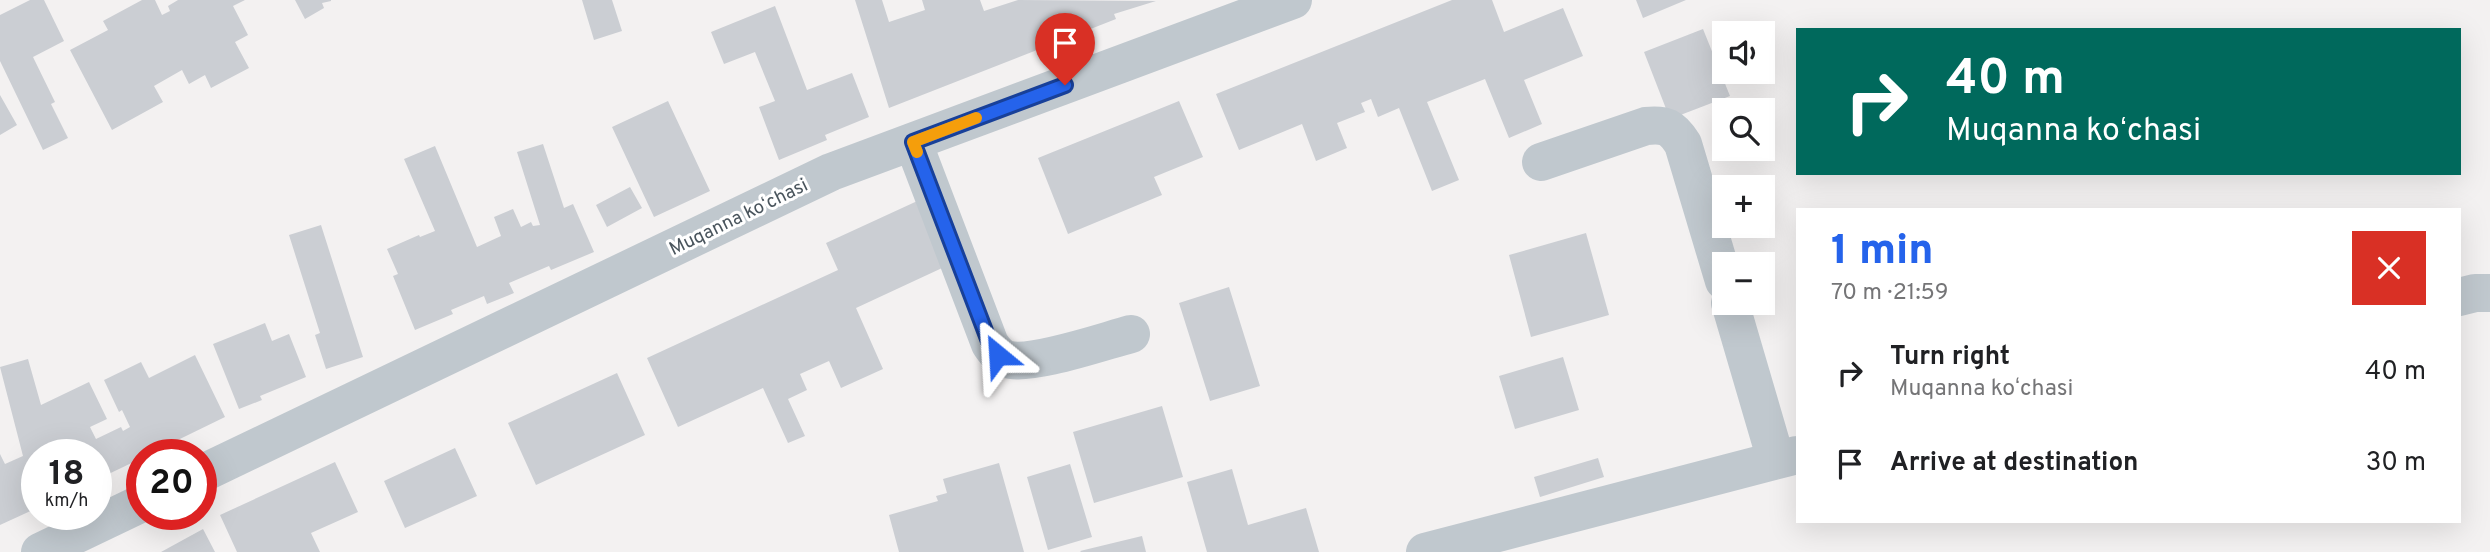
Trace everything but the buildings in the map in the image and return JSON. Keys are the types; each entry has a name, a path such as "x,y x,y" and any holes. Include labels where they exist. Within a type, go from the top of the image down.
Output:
{"street":[{"name":"Muqanna koʻchasi","path":"217,466 831,172 1293,0"},
{"path":"1541,162 1646,126 1662,124 1674,129 1683,144 1715,252"},
{"path":"913,142 990,344 998,355 1009,360 1036,359 1131,334"},
{"path":"2461,296 2490,293"},
{"path":"1425,552 1787,457 1734,315"},
{"path":"40,552 126,511"}],"slow traffic":[{"path":"917,152 913,142 976,118"}],"route":[{"path":"998,355 990,344 913,142 1065,85"}]}
